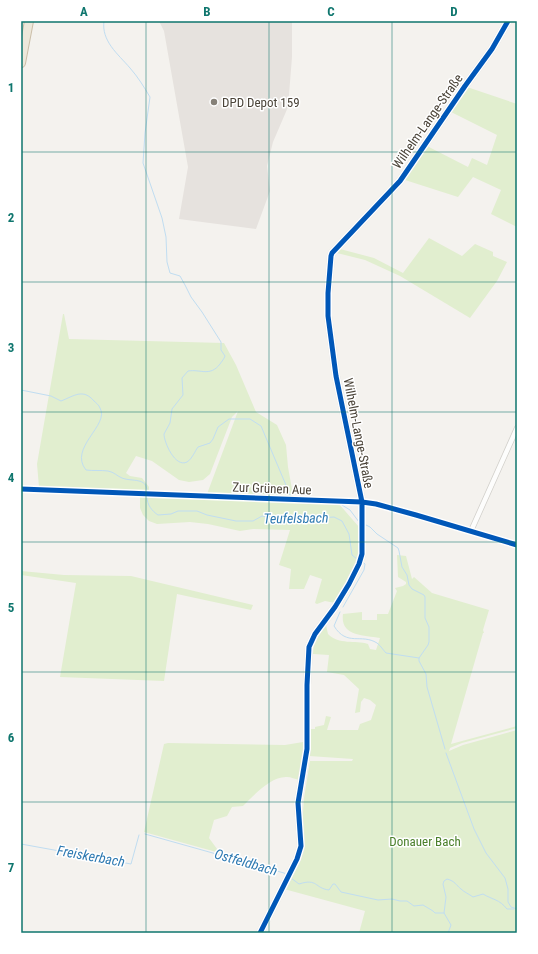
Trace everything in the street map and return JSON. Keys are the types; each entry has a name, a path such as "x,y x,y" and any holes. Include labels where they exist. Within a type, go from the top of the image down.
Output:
{"highway":[{"path":"21,64 29,21"}],"street":[{"name":"Wilhelm-Lange-Straße","path":"260,933 299,854 301,846 298,803 307,749 309,652 311,642 315,634 342,597 359,564 362,546 362,502 332,349 328,308 331,256 332,253 396,186 456,98 492,49 508,21"},
{"path":"471,530 517,428"},
{"name":"Zur Grünen Aue","path":"21,489 362,502 383,506 471,530 517,545"}],"shaded area":[{"path":"159,21 292,21 292,57 288,107 273,142 267,166 270,191 256,229 179,219 188,167 164,31"}],"green space":[{"path":"467,87 517,104 517,227 491,214 501,190 473,177 458,197 405,180 427,146 468,167 472,158 487,165 497,135 451,112"},
{"path":"429,238 462,256 475,244 493,252 493,256 507,262 497,281 470,318 400,276 365,260 337,253 340,249 374,258 403,273"},
{"path":"63,314 69,339 224,343 236,365 256,412 277,425 286,445 293,495 288,498 207,494 238,411 232,417 210,474 203,480 189,482 179,480 152,461 136,456 126,473 130,476 142,478 149,487 149,492 39,487 37,464"},
{"path":"140,497 339,504 359,527 358,557 355,568 335,603 325,601 317,604 315,603 322,579 310,575 304,589 289,589 291,569 279,565 290,530 253,529 240,531 208,524 190,522 157,524 149,521 143,515 140,508"},
{"name":"Donauer Bach","path":"397,555 406,556 412,579 414,577 432,593 489,610 483,630 484,633 451,744 517,726 517,728 462,743 450,748 449,751 463,745 517,730 517,933 359,933 365,911 284,889 300,855 304,798 310,761 352,761 353,759 309,756 311,729 324,725 326,716 331,717 327,730 358,730 360,724 371,720 376,705 370,700 364,698 361,702 360,712 355,713 359,689 344,675 327,672 329,655 313,654 315,642 326,625 328,634 337,640 368,644 370,649 376,650 380,638 360,635 349,630 345,627 343,614 362,612 362,620 377,620 377,614 388,614 397,591 395,588 406,584 406,582 398,577"},
{"path":"21,571 64,575 131,576 253,605 251,610 177,594 164,681 60,677 76,583 21,575"},
{"path":"303,742 304,746 299,780 287,777 275,780 263,787 243,806 232,807 227,816 214,820 209,838 220,853 144,832 164,744 285,745"}],"waterway":[{"path":"104,21 105,35 111,47 136,75 150,97 143,163 162,218 166,237 167,262 170,273 180,276 191,297 221,342 221,350 225,356 220,364 213,370 205,372 188,371 182,378 183,395 172,409 170,423 164,434 168,448 174,458 178,461 183,463 187,462 198,447 210,443 218,427 229,419 250,419 261,426 291,497 338,499"},
{"name":"Teufelsbach","path":"21,390 51,396 61,401 78,394 90,397 99,406 102,415 100,422 85,445 82,453 82,462 86,470 108,471 122,478 142,482 147,491"},
{"name":"Teufelsbach","path":"147,497 150,508 158,515 171,514 178,511 197,511 207,515 236,521 253,521 262,516 286,520 334,517 342,521 349,534 352,555 357,559"},
{"path":"342,505 350,510 359,522"},
{"path":"366,525 398,548 402,567 407,575 409,585 412,589 425,597 425,618 429,627 429,642 419,658 419,661 426,674 427,687 445,749"},
{"name":"Teufelsbach","path":"343,607 364,570 365,564 363,562"},
{"name":"Teufelsbach","path":"340,612 334,626 344,636 349,638 371,640 377,643 386,653 419,658"},
{"path":"446,753 474,829 486,853 505,878 508,889 508,902 511,907 517,909"},
{"name":"Ostfeldbach","path":"145,834 287,875"},
{"name":"Freiskerbach","path":"21,844 131,864 139,835"},
{"name":"Ostfeldbach","path":"291,878 299,884 310,882 329,890 333,884 335,884 341,892 378,900 392,899 407,901 414,906 423,905 435,913 444,913"},
{"path":"448,933 451,925 444,913 446,897 443,884 447,879 454,882 462,890 473,897 483,894 499,901 507,909 514,909"}],"cycle path":[{"path":"260,933 297,859 301,846 298,803 307,749 307,685 309,647 315,634 335,607 349,584 359,564 362,554 362,502 336,376 328,316 331,256 332,253 400,181 492,49 508,21"},
{"path":"21,489 362,502 376,504 416,515 517,545"}],"place":[{"name":"DPD Depot 159","path":"214,102"}]}
